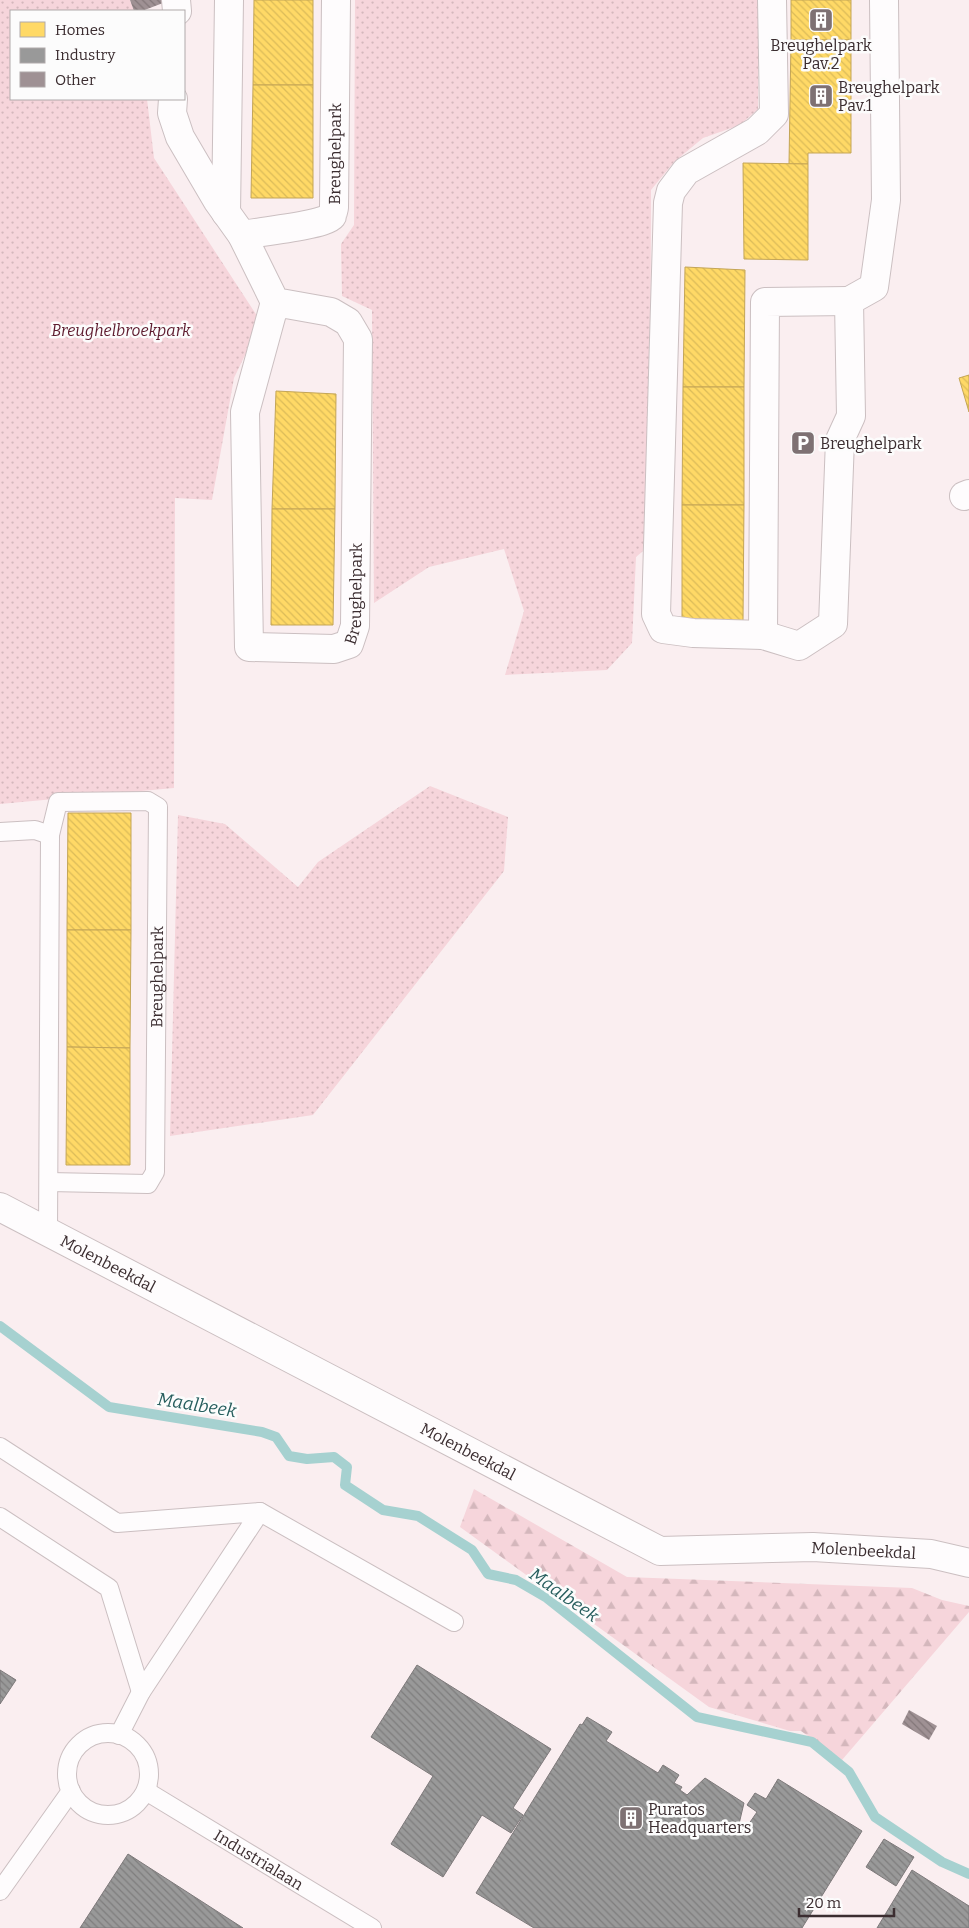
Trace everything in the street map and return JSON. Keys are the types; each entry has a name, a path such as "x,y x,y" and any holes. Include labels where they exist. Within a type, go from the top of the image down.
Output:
{"street":[{"path":"226,214 229,0"},
{"name":"Breughelpark","path":"242,235 296,227 326,220 332,216 334,208 336,0"},
{"path":"772,0 774,114 757,131 686,171 671,191 668,203 656,614 664,629 693,633 763,635 799,646 833,624 840,440 851,416 849,301"},
{"path":"763,635 765,302 849,301 874,287 886,200 884,0"},
{"path":"173,100 172,113 180,137 226,214 242,235 275,302"},
{"name":"Breughelpark","path":"275,302 331,312 348,322 358,339 356,626 350,644 334,649 249,647 245,412 275,302"},
{"name":"Molenbeekdal","path":"0,1207 660,1551 813,1547 931,1554 969,1563"}],"lane":[{"name":"Breughelpark","path":"48,1182 148,1184 155,1172 158,807 148,801 58,802 50,835 48,1182 48,1233"},
{"path":"0,832 36,830 50,835"},
{"path":"0,1447 117,1523 260,1512 454,1622"},
{"path":"120,1735 140,1692 260,1512"},
{"path":"0,1517 109,1588 140,1692"},
{"path":"107,1733 120,1735 136,1744 146,1757 150,1774 146,1791 137,1804 123,1813 107,1816 87,1810 71,1791 67,1774 70,1759 79,1745 96,1735 107,1733"},
{"path":"0,1891 71,1791"},
{"name":"Industrialaan","path":"146,1791 372,1928"}],"green space":[{"name":"Breughelbroekpark","path":"0,0 130,0 134,10 10,10 10,100 147,100 154,158 261,322 234,378 212,500 175,498 174,788 0,804"},
{"path":"355,0 758,0 758,109 740,125 703,138 674,162 651,190 650,545 636,557 632,643 607,670 505,675 524,611 504,549 429,567 374,603 372,310 342,296 341,244 354,225"},
{"path":"430,786 508,817 504,871 313,1115 170,1136 178,815 225,824 298,887 318,862"},
{"path":"474,1489 627,1577 912,1588 942,1600 969,1606 969,1612 842,1760 801,1731 790,1731 709,1707 460,1527"}],"building: Homes":[{"path":"254,0 313,0 313,85 253,85"},
{"name":"Breughelpark Pav.2","path":"791,0 851,0 851,40 791,40"},
{"name":"Breughelpark Pav.1","path":"791,40 851,40 851,153 808,153 808,164 789,164"},
{"path":"253,85 313,85 313,198 251,198"},
{"path":"743,163 808,164 808,260 744,259"},
{"path":"685,267 745,270 744,387 683,387"},
{"path":"969,375 969,412 959,378"},
{"path":"683,387 744,387 744,505 682,505"},
{"path":"276,391 336,394 335,509 272,509"},
{"path":"682,505 744,505 743,622 682,621"},
{"path":"272,509 335,509 333,625 271,625"},
{"path":"68,813 131,813 131,930 67,930"},
{"path":"67,930 131,930 130,1048 67,1047"},
{"path":"67,1047 130,1048 130,1165 66,1165"}],"building: Industry":[{"path":"417,1665 551,1749 513,1808 523,1815 511,1833 482,1815 443,1877 391,1844 433,1776 371,1737"},
{"path":"0,1670 16,1680 0,1704"},
{"name":"Puratos Headquarters","path":"587,1717 612,1732 606,1741 658,1773 663,1765 679,1775 674,1783 682,1787 680,1790 687,1795 705,1778 744,1803 739,1824 746,1828 757,1812 747,1805 755,1793 766,1799 778,1779 862,1831 802,1928 534,1928 476,1893 580,1724 582,1725"},
{"path":"884,1839 914,1857 896,1886 866,1867"},
{"path":"128,1854 243,1928 80,1928"},
{"path":"912,1870 969,1906 969,1928 877,1928"}],"building: Other":[{"path":"130,0 162,0 163,3 145,10 134,10"},
{"path":"909,1710 937,1726 929,1740 902,1724"}],"waterway":[{"name":"Maalbeek","path":"0,1326 109,1407 262,1432 276,1437 289,1456 307,1459 334,1457 347,1467 345,1485 383,1510 418,1516 472,1550 488,1574 516,1580 547,1598 697,1717 812,1742 849,1772 875,1817 942,1862 969,1874"}],"place":[{"name":"Breughelpark Pav.2","path":"821,20"},
{"name":"Breughelpark Pav.1","path":"821,96"},
{"name":"Breughelpark","path":"803,443"},
{"name":"Puratos Headquarters","path":"631,1818"}]}
